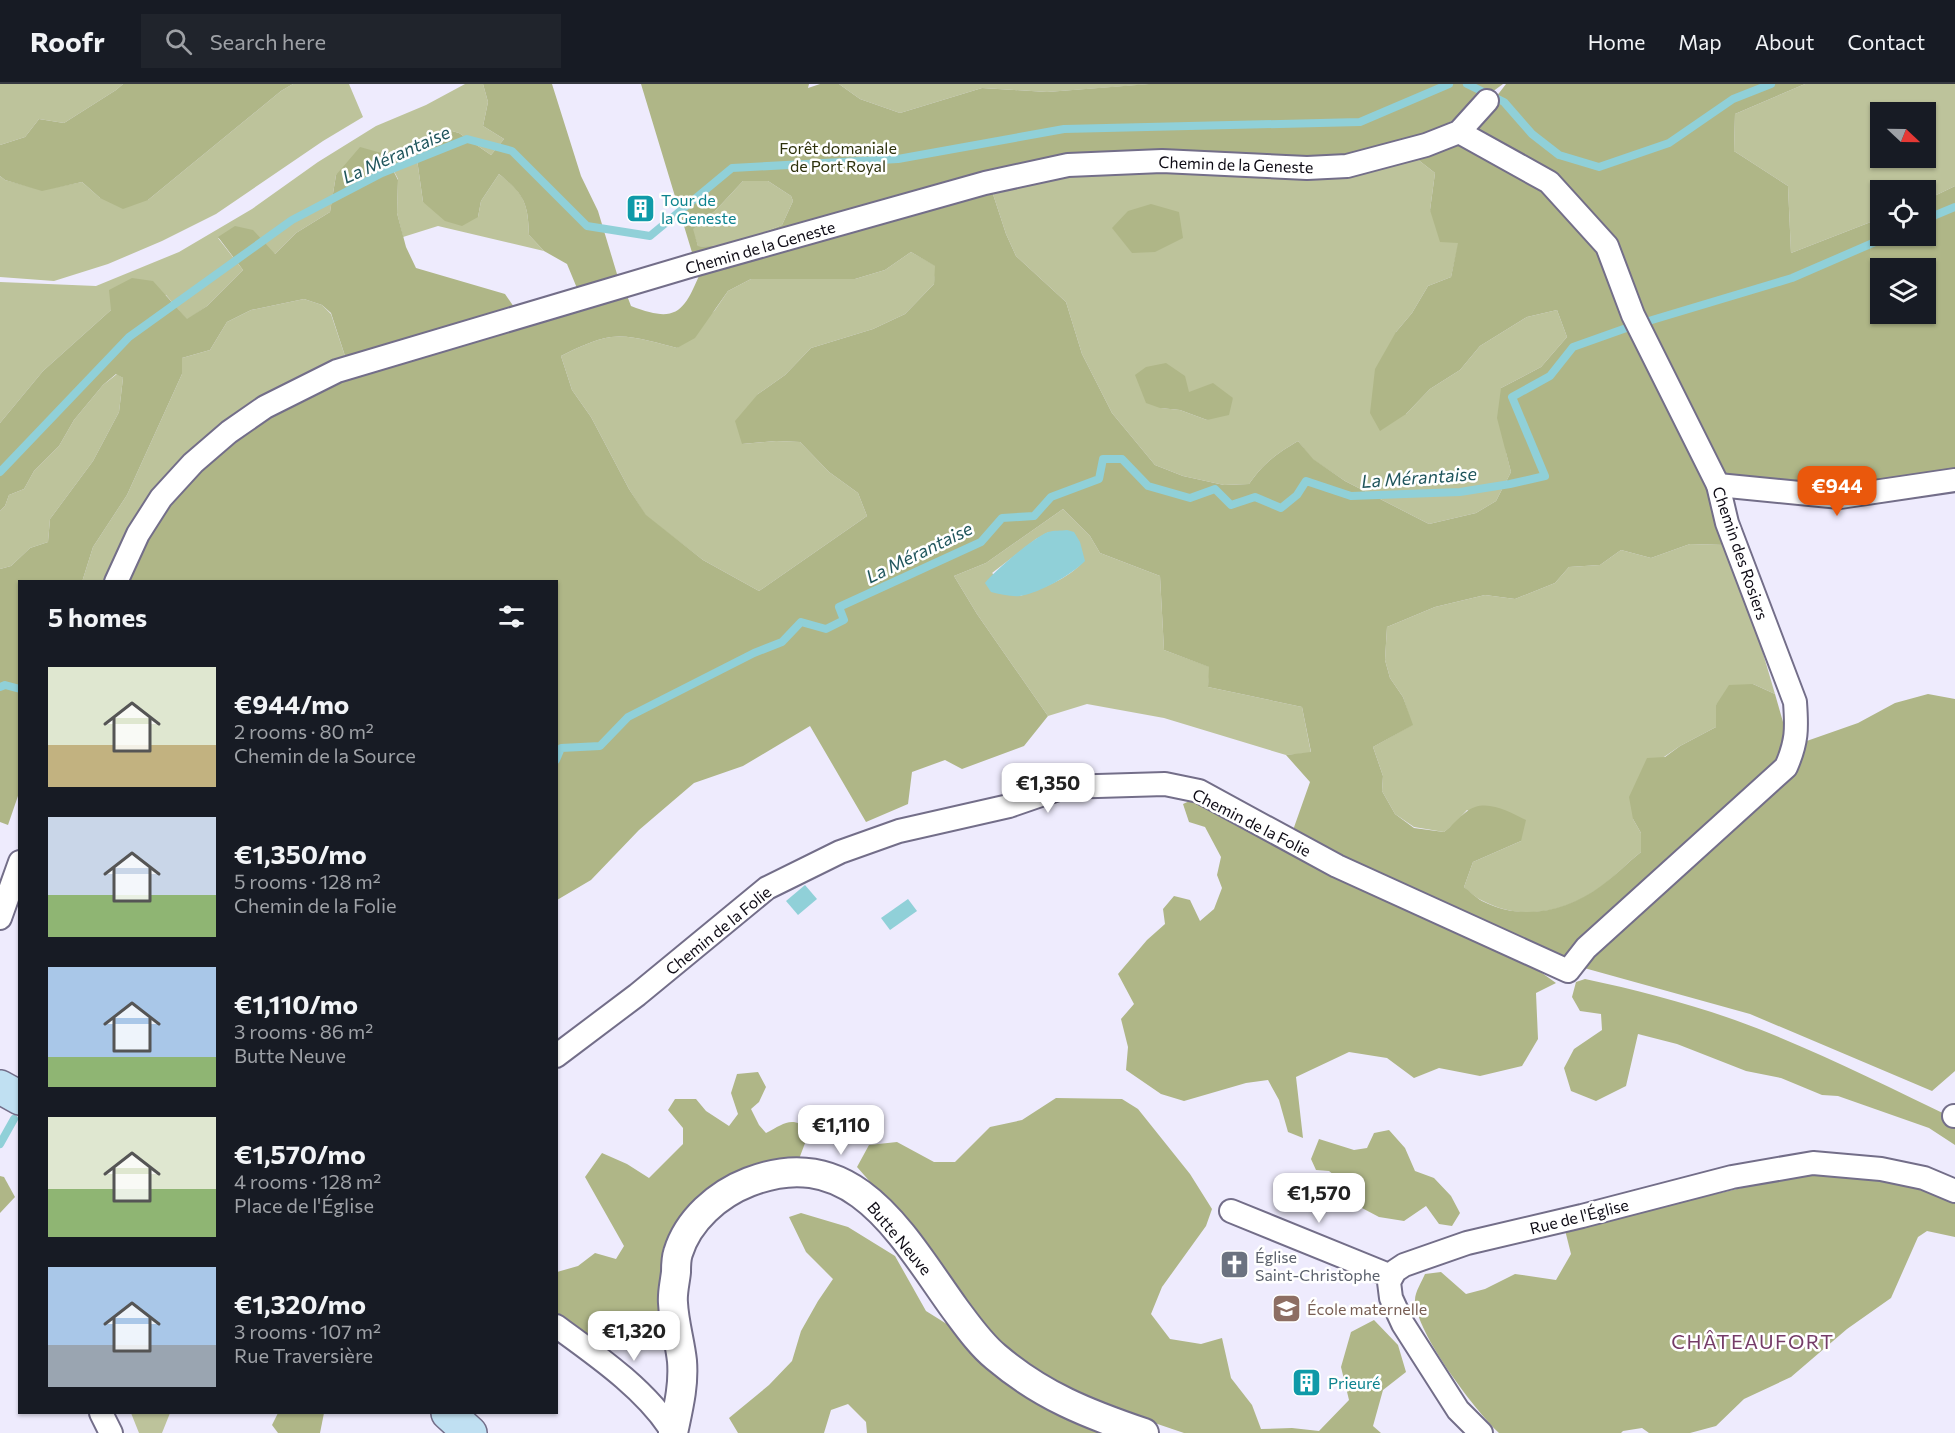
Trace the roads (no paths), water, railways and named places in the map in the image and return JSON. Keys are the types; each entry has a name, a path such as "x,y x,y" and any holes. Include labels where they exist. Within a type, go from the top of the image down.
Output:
{"main road":[{"path":"0,1087 18,1097"},
{"path":"449,1414 470,1433"}],"street":[{"name":"Chemin de la Geneste","path":"117,580 138,534 161,498 193,463 229,432 265,407 337,371 985,183 1068,165 1162,161 1307,168 1347,166 1426,145 1459,132 1486,101"},
{"name":"Chemin des Rosiers","path":"1459,132 1549,182 1607,246 1637,324 1718,485 1727,523 1795,702 1797,724 1795,748 1786,767 1586,948 1568,971"},
{"path":"1718,485 1840,497 1955,480"},
{"name":"Chemin de la Folie","path":"558,1054 637,995 767,888 840,852 899,831 1009,806 1064,787 1165,784 1198,791 1337,866 1568,971"},
{"path":"0,918 18,868"},
{"name":"Rue de l'Église","path":"1391,1276 1404,1265 1467,1242 1777,1168 1813,1163 1846,1165 1924,1178 1955,1191"},
{"name":"Butte Neuve","path":"673,1433 681,1396 682,1364 672,1301 678,1254 689,1230 720,1196 767,1175 793,1172 818,1173 840,1180 860,1192 880,1209 905,1239 967,1325 993,1355 1023,1380 1089,1414 1144,1433"},
{"path":"1231,1210 1391,1276 1389,1282 1391,1298 1403,1324 1458,1410 1481,1433"},
{"path":"558,1327 607,1364 662,1414 673,1433"},
{"path":"102,1414 111,1433"}],"water":[{"path":"1067,530 1074,532 1080,542 1085,561 1079,566 1055,583 1028,594 1013,596 991,592 985,583 1014,555 1048,532"},
{"path":"805,885 817,899 798,915 786,901"},
{"path":"908,899 917,911 890,930 881,918"}],"waterway":[{"name":"La Mérantaise","path":"0,472 129,337 292,220 382,173 467,139 512,151 587,226 650,236 732,168 898,159 1064,129 1360,122 1449,84"},
{"name":"La Mérantaise","path":"1467,84 1504,102 1532,134 1559,155 1599,167 1669,143 1733,99 1771,84"},
{"name":"La Mérantaise","path":"1936,215 1955,207"},
{"name":"La Mérantaise","path":"558,755 561,748 600,746 628,717 754,653 782,642 801,622 826,629 844,620 839,607 981,542 1002,518 1034,516 1051,497 1099,479 1103,459 1122,459 1148,486 1190,498 1215,489 1231,505 1255,497 1281,508 1297,495 1306,481 1351,496 1460,492 1545,476 1512,397 1550,376 1573,347 1632,326 1792,278 1870,244"},
{"name":"La Mérantaise","path":"0,687 5,685 18,688"},
{"name":"La Mérantaise","path":"0,1144 14,1119"}],"place":[{"name":"Tour de la Geneste","path":"640,208"},
{"name":"Église Saint-Christophe","path":"1234,1265"},
{"name":"École maternelle","path":"1286,1308"},
{"name":"Prieuré","path":"1307,1382"}],"district":[{"name":"CHÂTEAUFORT","path":"1753,1341"}],"park label":[{"name":"Forêt domaniale de Port Royal","path":"838,156"}]}
